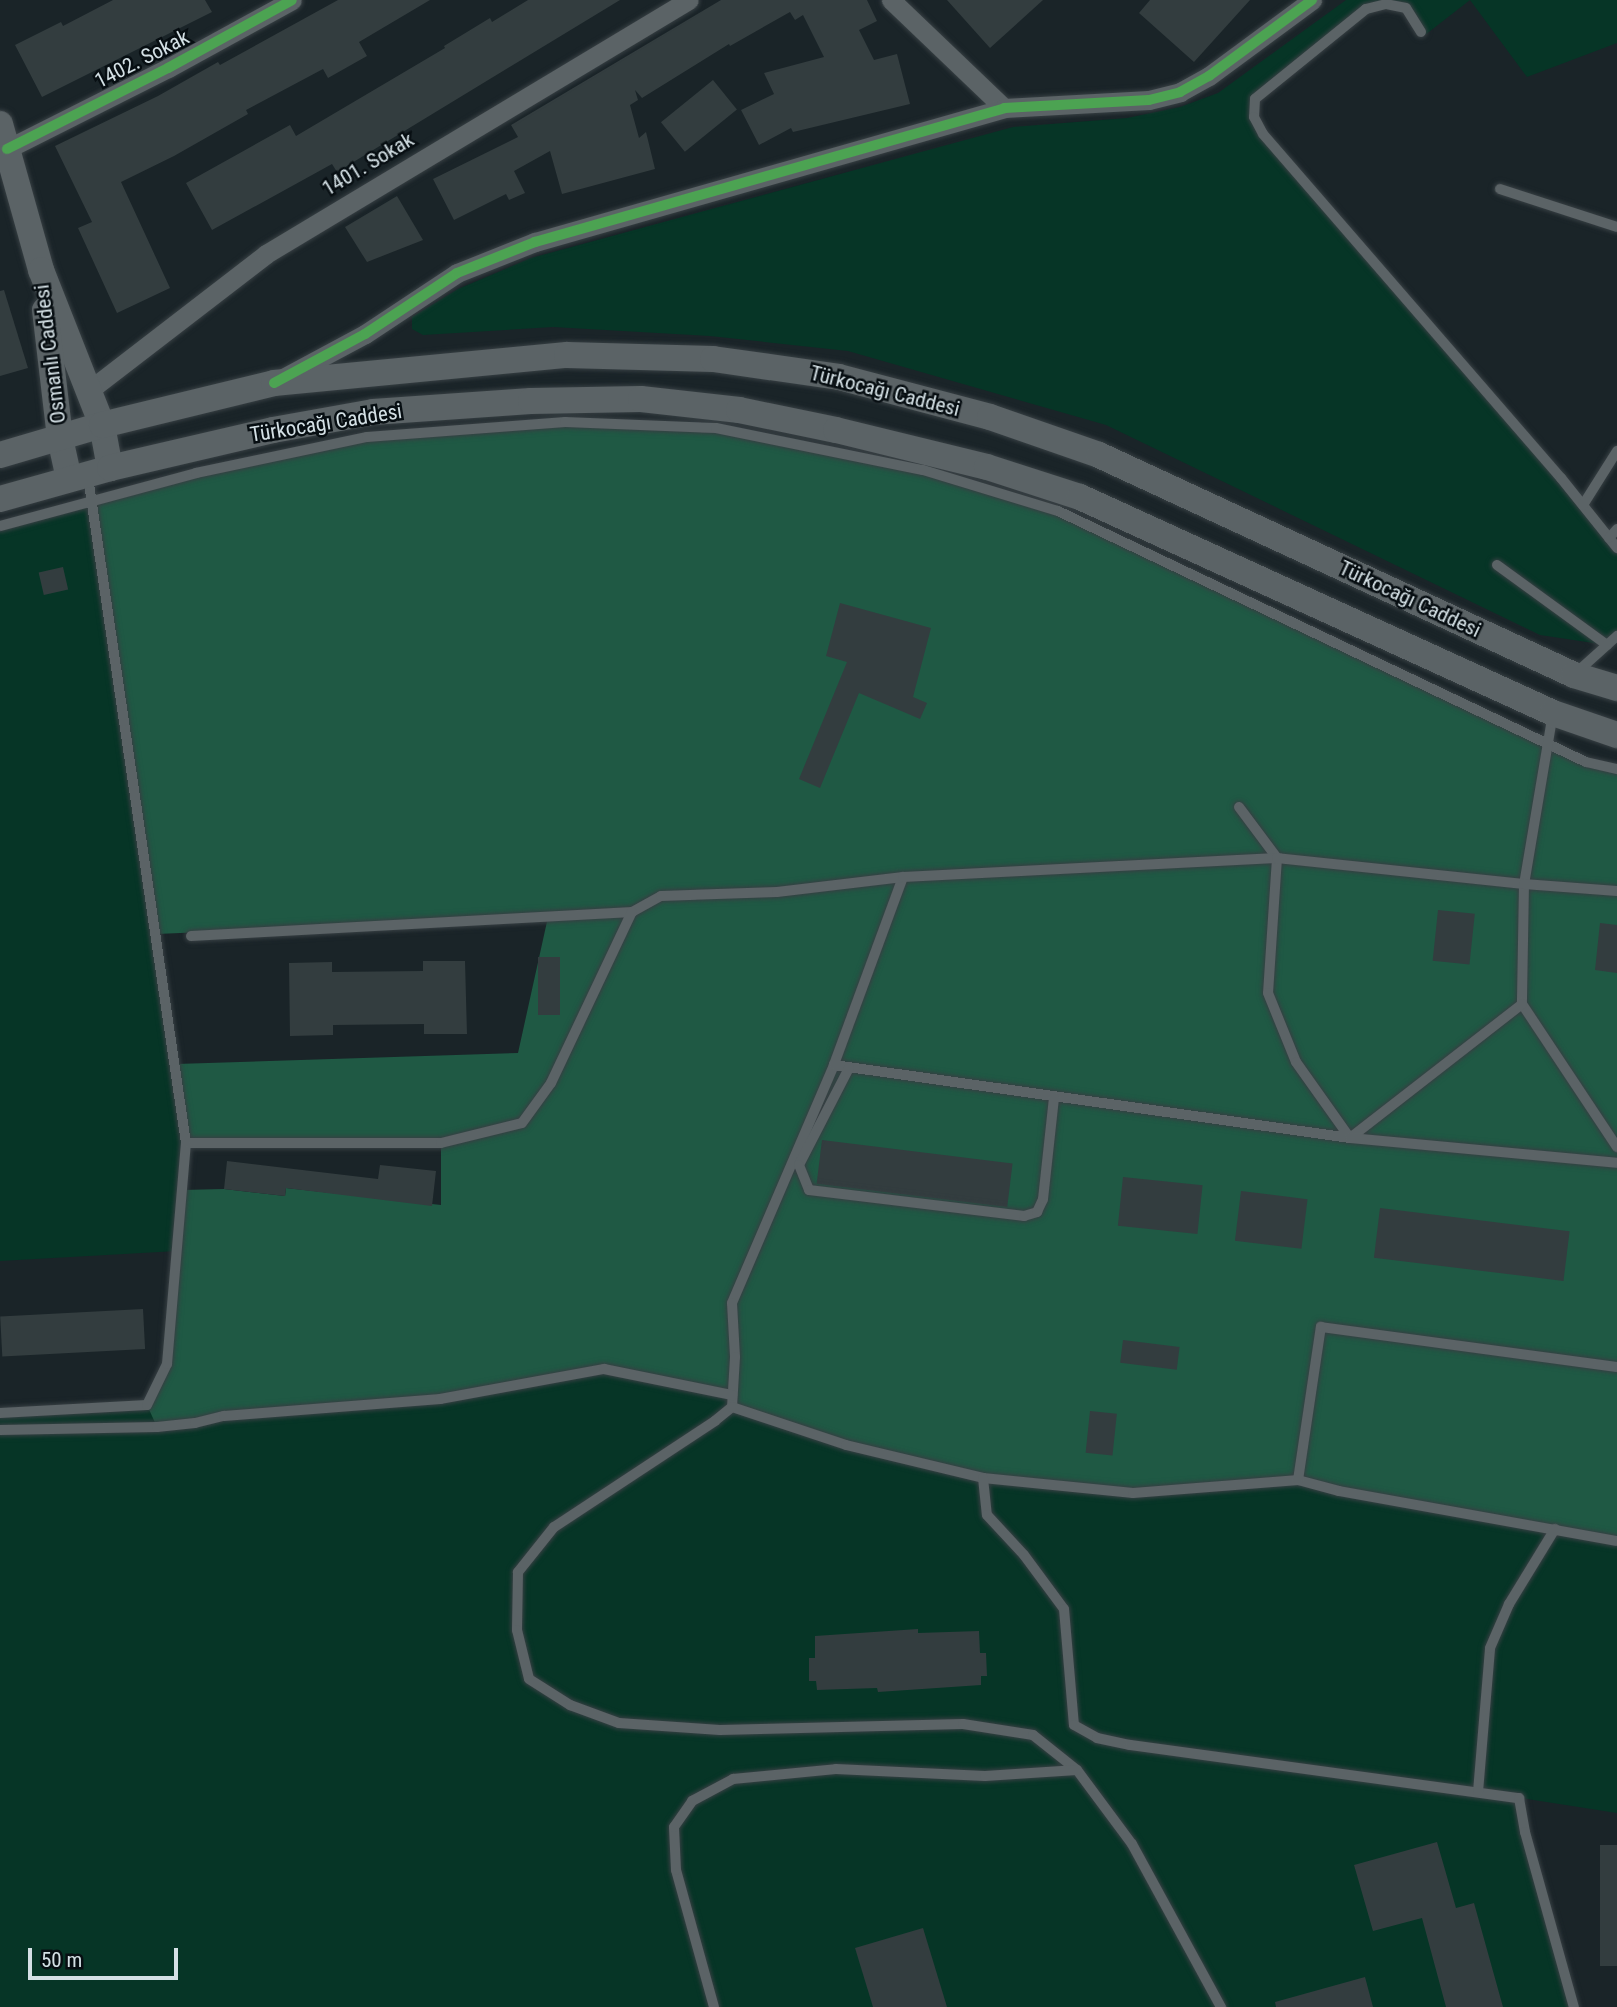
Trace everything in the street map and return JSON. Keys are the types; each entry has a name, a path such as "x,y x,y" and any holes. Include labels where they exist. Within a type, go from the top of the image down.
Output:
{"main road":[{"name":"Osmanlı Caddesi","path":"4,136 41,270 102,425 89,474"},
{"name":"Osmanlı Caddesi","path":"41,270 60,438 89,474"},
{"name":"Türkocağı Caddesi","path":"60,438 102,425 274,383 567,355 713,359 839,377 990,417 1099,455 1574,675 1617,688"},
{"name":"Türkocağı Caddesi","path":"0,499 89,474 273,429 373,412 531,401 641,399 739,410 836,430 987,467 1080,497 1553,713 1617,735"},
{"path":"0,455 60,438"},
{"path":"1553,713 1574,675"}],"street":[{"name":"1402. Sokak","path":"4,136 179,62 292,0"},
{"name":"1401. Sokak","path":"87,392 196,305 276,247 688,0"},
{"path":"891,0 1004,108"},
{"path":"274,383 365,334 457,273 535,242 1004,108 1149,100 1180,92 1209,76 1303,2"}],"lane":[{"path":"1421,32 1406,8 1385,4 1366,9 1255,99 1254,117 1263,134 1583,505 1617,548"},
{"path":"1500,189 1617,227"},
{"path":"0,526 196,473 367,437 565,422 716,428 923,470 1058,511 1586,762 1617,769"},
{"path":"1583,505 1617,451"},
{"path":"0,1413 147,1405 167,1364 186,1143 89,474"},
{"path":"1609,538 1617,528"},
{"path":"1497,565 1607,645"},
{"path":"1574,675 1617,636"},
{"path":"1553,713 1524,884 1522,1004 1617,1147"},
{"path":"1239,807 1277,858 1268,993 1296,1062 1350,1138"},
{"path":"191,936 632,912 661,896 777,891 902,877 1277,858 1617,891"},
{"path":"732,1407 732,1303 834,1065 902,877"},
{"path":"186,1143 441,1143 523,1123 551,1083 632,912"},
{"path":"1350,1138 1522,1004"},
{"path":"834,1065 1350,1138 1617,1163"},
{"path":"849,1068 799,1165 809,1190 1024,1216 1037,1212 1043,1199 1054,1097"},
{"path":"1298,1480 1321,1327 1617,1367"},
{"path":"0,1430 157,1427 195,1423 224,1416 440,1399 604,1369 732,1395"},
{"path":"732,1407 846,1446 983,1478 1133,1493 1298,1480 1339,1491 1617,1541"},
{"path":"732,1407 715,1421 554,1527 517,1572 517,1630 529,1679 570,1705 619,1723 720,1730 962,1724 1033,1735 1077,1770 1132,1844 1220,2007"},
{"path":"983,1478 987,1515 1024,1555 1064,1609 1074,1725 1097,1738 1130,1745 1519,1798 1525,1832 1574,2007"},
{"path":"1478,1792 1490,1648 1509,1604 1555,1529"},
{"path":"714,2007 676,1870 674,1827 692,1801 733,1779 836,1769 985,1776 1077,1770"}],"green space":[{"path":"1346,0 1470,0 1425,35 1406,8 1366,9 1255,99 1254,117 1561,478 1617,553 1617,636 1607,645 1540,635 1106,425 848,351 710,336 553,327 423,335 412,329 412,317 458,289 531,258 1013,127 1127,118 1180,107 1218,93"},
{"path":"1470,0 1617,0 1617,43 1527,77"},
{"path":"565,422 716,428 923,470 1058,511 1586,762 1617,769 1617,1541 1298,1480 1133,1493 983,1478 846,1445 732,1407 732,1395 604,1369 440,1399 157,1427 147,1405 167,1363 182,1190 224,1189 285,1196 286,1188 441,1205 441,1143 186,1143 176,1064 518,1053 548,917 157,934 92,501 367,437"},
{"path":"92,501 186,1143 177,1251 0,1261 0,525"},
{"path":"604,1369 1298,1480 1617,1541 1617,1813 1520,1798 1574,2007 0,2007 0,1435 125,1428 0,1430 0,1413"}],"building":[{"path":"113,0 205,0 212,12 42,97 15,45 61,22 63,26"},
{"path":"338,0 430,0 359,42 367,56 328,78 323,69 246,110 248,114 174,156 121,182 170,288 117,313 78,228 92,222 55,146 158,96 218,62 220,65"},
{"path":"528,0 620,0 337,172 332,164 212,230 186,183 290,125 296,136 445,48 444,46 490,18 492,22"},
{"path":"721,0 867,0 877,21 859,30 874,60 897,54 910,104 793,132 791,128 759,145 741,110 774,94 764,73 824,57 803,15 795,20 790,12 730,46 729,44 642,98 635,90 638,100 630,105 639,138 646,132 655,169 562,194 550,151 514,171 525,193 509,200 506,194 454,220 433,179 518,137 511,125"},
{"path":"947,0 1043,0 990,48"},
{"path":"1150,0 1250,0 1194,62 1139,13"},
{"path":"713,80 737,110 685,152 661,122"},
{"path":"397,196 423,240 367,262 345,227"},
{"path":"4,290 28,368 0,376 0,291"},
{"path":"63,567 68,589 44,595 39,573"},
{"path":"840,603 931,628 913,697 927,703 920,719 859,693 820,788 799,779 847,662 826,656"},
{"path":"1438,910 1475,914 1469,965 1433,961"},
{"path":"1600,923 1617,925 1617,973 1595,970"},
{"path":"538,957 560,957 560,1015 538,1015"},
{"path":"423,961 465,961 467,1034 424,1034 424,1024 333,1025 333,1035 290,1036 289,963 332,962 332,972 423,971"},
{"path":"822,1140 1013,1163 1007,1207 817,1184"},
{"path":"227,1161 378,1179 380,1165 436,1171 432,1206 286,1188 285,1196 224,1189"},
{"path":"1123,1177 1203,1185 1197,1234 1118,1226"},
{"path":"1241,1191 1308,1199 1301,1249 1235,1241"},
{"path":"1380,1208 1570,1231 1563,1281 1374,1258"},
{"path":"143,1309 145,1349 2,1356 0,1316"},
{"path":"1123,1340 1180,1347 1177,1370 1120,1363"},
{"path":"1090,1411 1117,1414 1112,1456 1086,1453"},
{"path":"918,1629 918,1633 979,1631 980,1653 986,1653 987,1676 981,1676 981,1685 878,1692 877,1688 817,1690 816,1681 809,1681 809,1658 815,1658 815,1636"},
{"path":"1437,1842 1456,1908 1474,1903 1503,2007 1446,2007 1422,1918 1373,1931 1354,1865"},
{"path":"1600,1845 1617,1845 1617,1966 1600,1966"},
{"path":"923,1928 947,2007 873,2007 855,1948"},
{"path":"1365,1977 1373,2007 1276,2007 1275,2002"}],"cycle path":[{"path":"7,149 168,68 292,0"},
{"path":"274,383 365,334 457,273 535,242 1004,108 1149,100 1180,92 1209,76 1312,0"}]}
